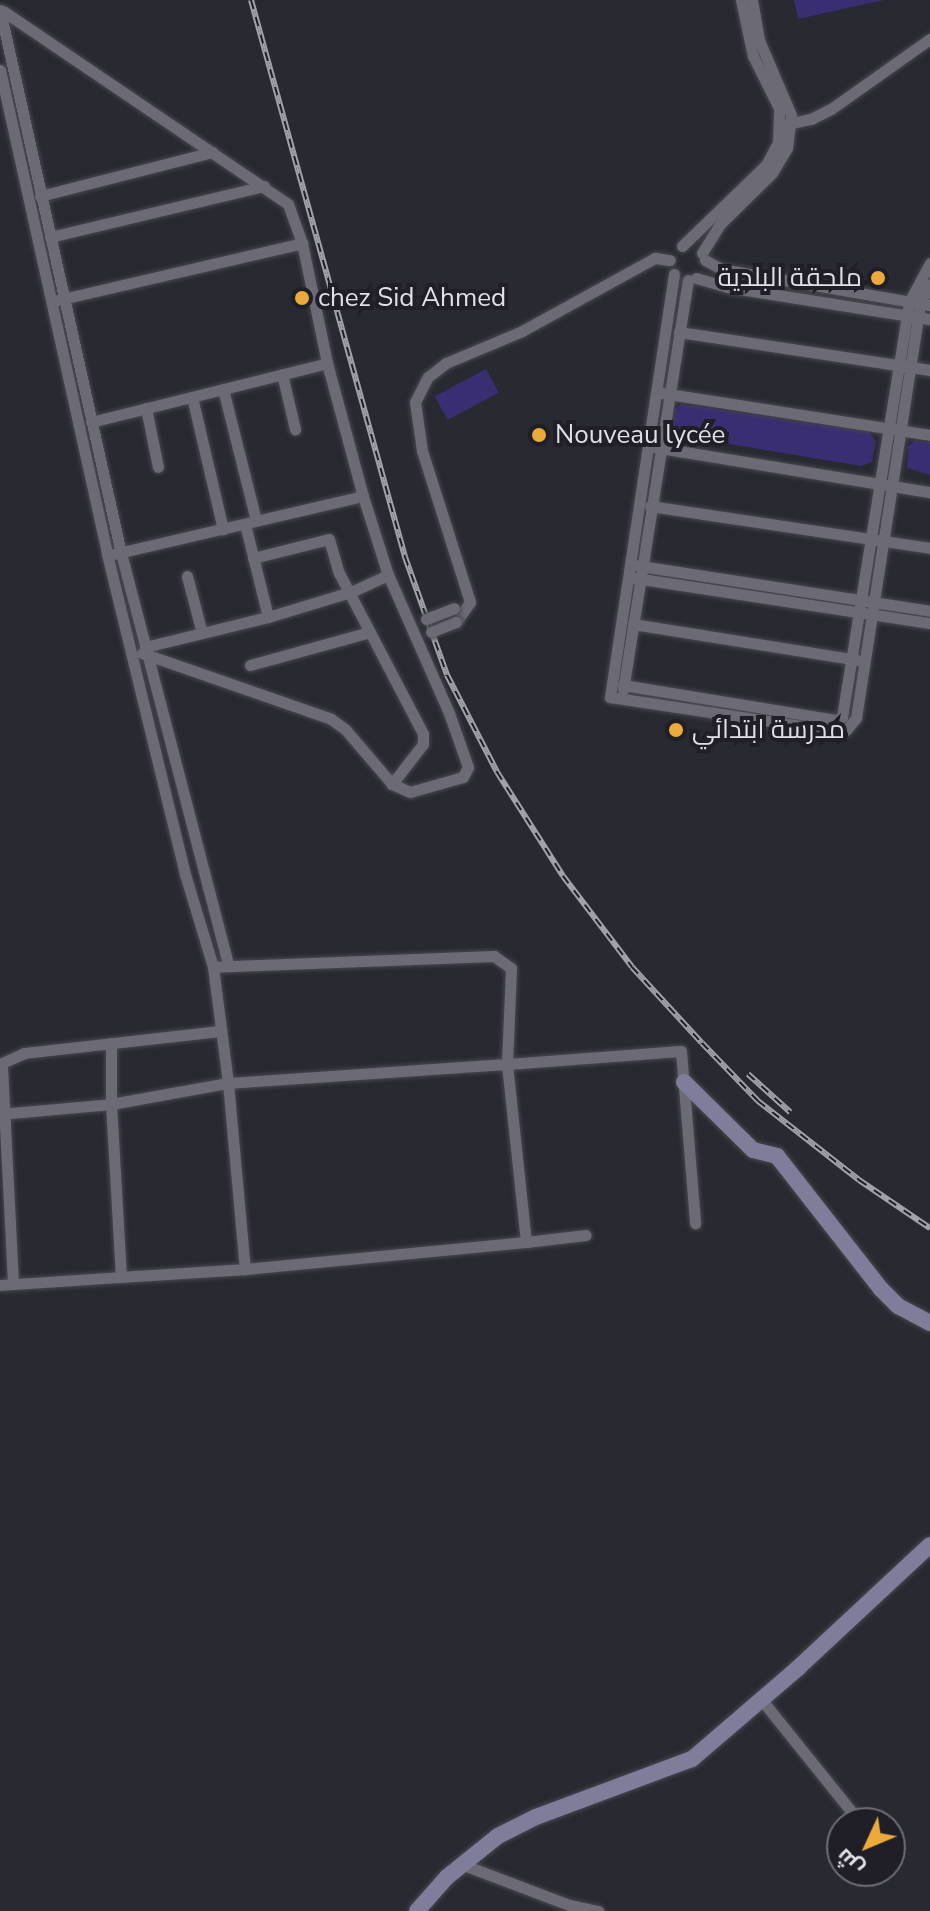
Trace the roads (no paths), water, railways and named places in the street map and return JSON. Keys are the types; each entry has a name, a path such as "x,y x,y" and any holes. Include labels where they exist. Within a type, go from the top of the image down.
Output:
{"street":[{"path":"741,0 753,56 786,125"},
{"path":"662,393 692,279 703,270 703,256 720,224 781,161 786,95 759,40 752,0"},
{"path":"1,10 288,204 302,243 327,363 388,575 468,767 463,777 410,792 392,784 345,729 331,719 146,651 132,650"},
{"path":"1,10 121,553 228,965"},
{"path":"905,366 901,431 867,661 856,718 846,730 610,697 634,571 662,393 674,274 670,260 674,251 766,165 786,125 831,109 930,39"},
{"path":"0,70 107,554 185,874 213,967 228,1083 245,1269"},
{"path":"18,152 32,153"},
{"path":"40,196 212,152"},
{"path":"50,237 264,186"},
{"path":"49,302 302,243"},
{"path":"682,246 693,246 721,269 920,303"},
{"path":"416,638 456,622 470,602 422,451 415,402 428,377 446,363 522,331 655,258 670,260"},
{"path":"623,685 837,720 845,712 889,429 930,263"},
{"path":"674,274 727,287 918,317"},
{"path":"920,303 930,284"},
{"path":"679,332 930,370"},
{"path":"91,422 327,363"},
{"path":"282,374 295,429"},
{"path":"223,389 250,522 253,558 268,617"},
{"path":"662,393 930,435"},
{"path":"192,397 223,529"},
{"path":"146,408 158,467"},
{"path":"653,447 930,492"},
{"path":"622,699 633,624 634,571 650,506 653,447"},
{"path":"880,485 896,468"},
{"path":"107,554 363,496"},
{"path":"650,506 930,548"},
{"path":"253,558 329,539 339,573 423,734 423,744 392,784"},
{"path":"634,571 875,609 930,611"},
{"path":"146,651 351,592 388,575"},
{"path":"187,576 202,633"},
{"path":"410,625 454,608 466,590"},
{"path":"875,609 930,623"},
{"path":"633,624 867,661"},
{"path":"250,665 370,632"},
{"path":"213,967 494,956 511,968 507,1064 526,1242"},
{"path":"13,1283 1,1114 2,1063 9,1057 221,1031"},
{"path":"111,1043 111,1104 121,1277"},
{"path":"1,1114 111,1104 228,1083 681,1051 695,1223"},
{"path":"684,1082 753,1150 777,1156 881,1289 898,1306 930,1323"},
{"path":"0,1285 245,1269 586,1235"},
{"path":"419,1910 461,1864 498,1836 536,1817 692,1759 930,1545"},
{"path":"761,1699 848,1807"},
{"path":"461,1864 569,1905 598,1911"}],"railway":[{"path":"251,0 405,557 447,675 497,772 563,876 632,967 702,1043 758,1101 859,1180 930,1228"},
{"path":"748,1074 790,1112"}],"place":[{"name":"ملحقة البلدية","path":"878,278"},
{"name":"chez Sid Ahmed","path":"302,298"},
{"name":"Nouveau lycée","path":"539,435"},
{"name":"مدرسة ابتدائي","path":"676,730"}]}
